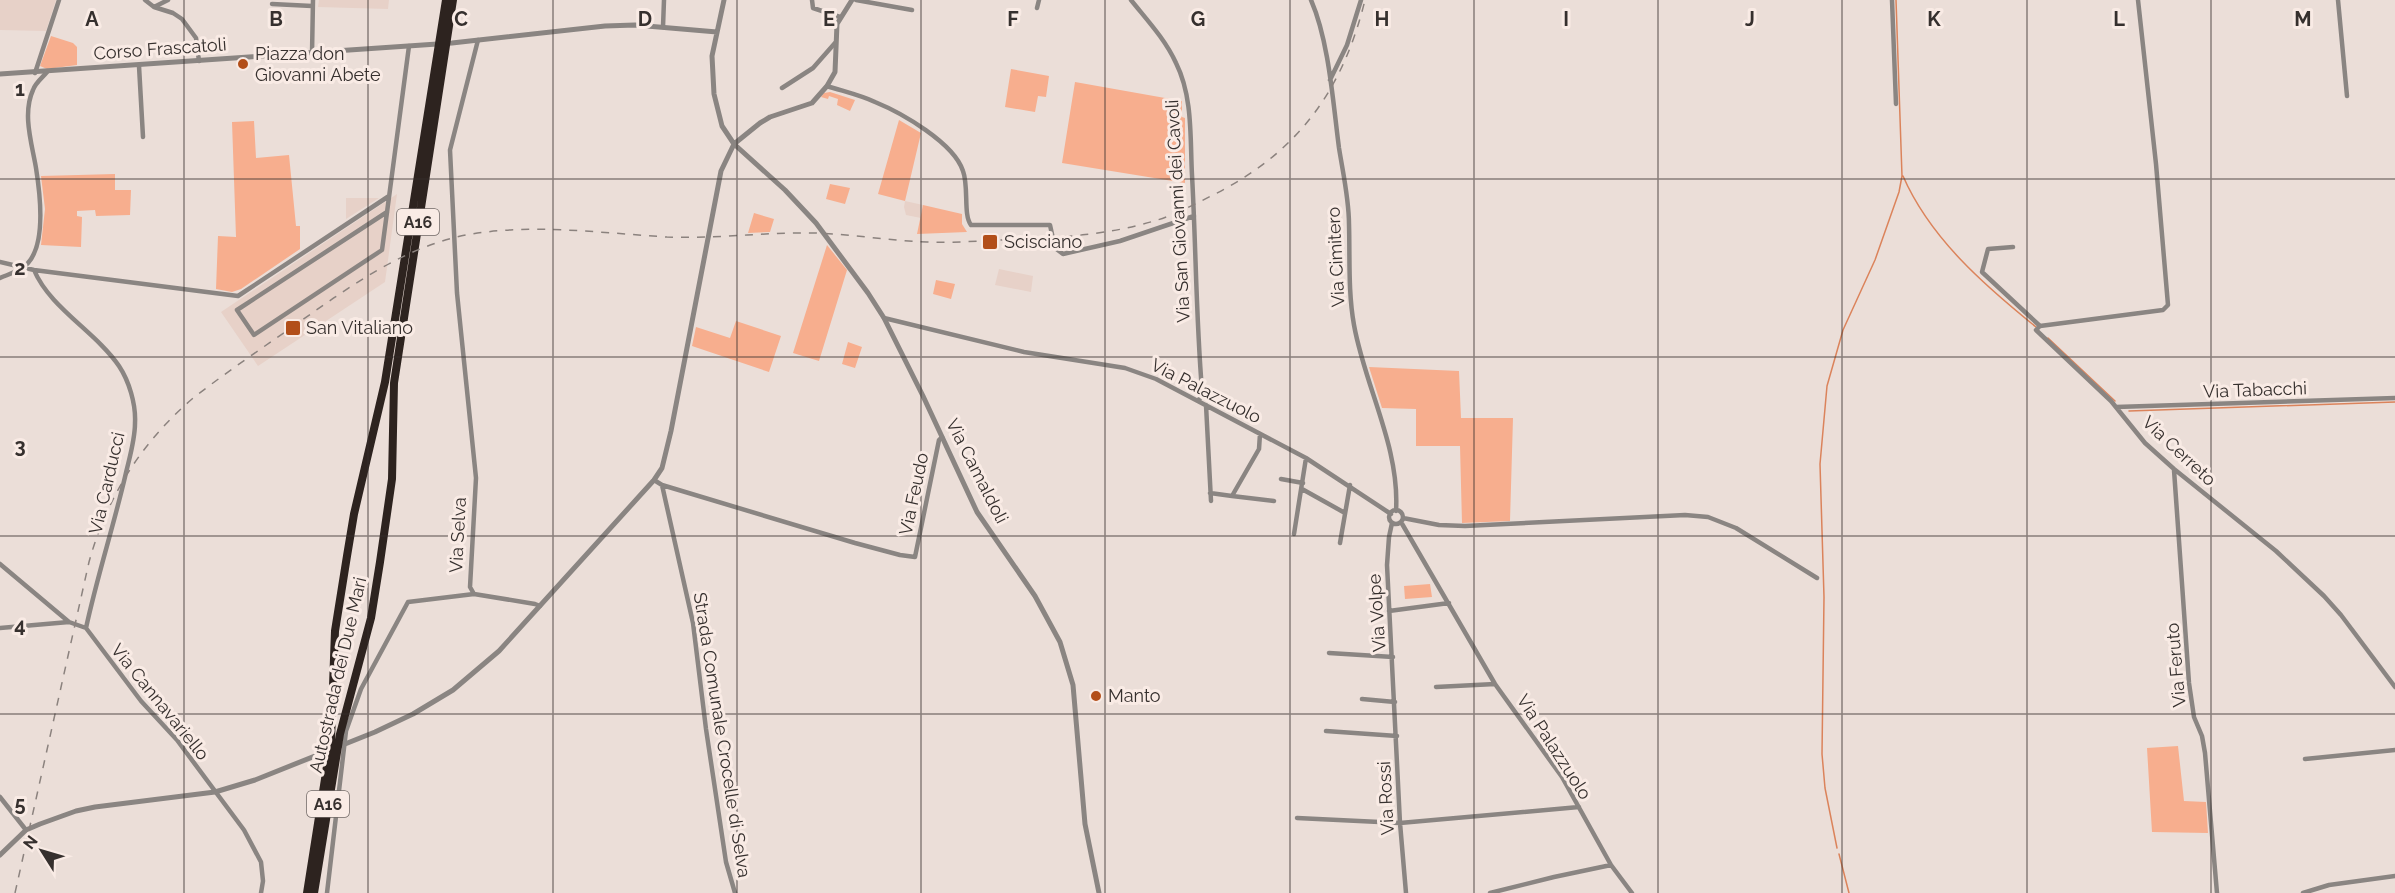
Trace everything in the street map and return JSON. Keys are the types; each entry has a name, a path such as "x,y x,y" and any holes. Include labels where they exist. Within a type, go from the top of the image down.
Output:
{"highway":[{"name":"Autostrada dei Due Mari","path":"444,32 446,0"},
{"name":"Autostrada dei Due Mari","path":"307,893 331,741 335,631 347,556 354,514 385,382 444,32 453,0"},
{"name":"Autostrada dei Due Mari","path":"314,893 340,734 371,618 382,551 392,479 394,383 440,55"}],"street":[{"path":"35,72 59,0"},
{"path":"145,0 154,7 182,19 196,38 199,61"},
{"path":"154,7 168,0"},
{"path":"663,27 664,0"},
{"name":"Via Camaldoli","path":"724,0 712,56 714,94 722,126 734,144 785,190 816,223 884,318 977,512 1035,596 1060,642 1073,685 1085,824 1100,893"},
{"path":"812,0 813,8 840,17"},
{"path":"0,855 26,830 86,809 215,792 255,780 355,741 395,724 453,690 500,651 654,480 662,468 720,171 734,144 764,119 812,103 827,86 835,72 836,31 840,17 854,0 912,10"},
{"path":"1037,8 1039,0"},
{"name":"Via San Giovanni dei Cavoli","path":"1131,0 1162,37 1177,64 1188,97 1196,313 1202,390 1199,401"},
{"name":"Via Cimitero","path":"1311,0 1321,33 1330,80 1349,221 1353,323 1364,369 1384,430 1397,493 1394,512 1390,520 1392,523"},
{"path":"1330,80 1347,45 1361,0"},
{"path":"1893,0 1896,104"},
{"path":"2040,326 2163,310 2168,305 2157,174 2138,0"},
{"path":"2338,0 2347,96"},
{"path":"272,4 312,3 312,54"},
{"name":"Corso Frascatoli","path":"0,74 452,43 605,26 663,27 717,32"},
{"name":"Via Selva","path":"478,40 450,150 457,293 476,478 470,587 474,594 540,606"},
{"path":"782,88 813,68 835,43"},
{"path":"387,212 237,310 254,335 382,250 410,46"},
{"path":"139,66 143,137"},
{"path":"0,278 23,268 38,248 40,224 36,168 29,142 29,106 33,89 49,72"},
{"path":"827,86 875,102 933,135 950,149 960,163 966,180 970,225 1050,225 1055,248 1063,254 1120,241 1194,216"},
{"path":"0,262 34,270 238,296 389,196"},
{"name":"Via Cerreto","path":"2013,247 1988,249 1982,272 2040,326 2036,330 2116,407 2145,443 2276,551 2324,596 2395,687"},
{"name":"Via Carducci","path":"34,270 42,284 71,317 104,348 120,367 132,396 135,420 134,437 119,503 96,580 86,628"},
{"name":"Via Palazzuolo","path":"884,318 1024,352 1125,368 1156,379 1306,458 1394,512 1402,514 1402,520 1496,684 1562,777 1611,865 1632,893"},
{"name":"Via Tabacchi","path":"2116,407 2395,398"},
{"path":"1206,405 1211,501"},
{"path":"1232,496 1259,449 1260,434"},
{"name":"Via Feudo","path":"662,485 855,543 915,557 939,440 942,437"},
{"path":"1294,534 1306,458"},
{"name":"Via Feruto","path":"2174,469 2189,683 2194,717 2202,736 2205,753 2213,873 2217,893"},
{"path":"654,480 662,485"},
{"path":"1281,480 1302,486 1345,513"},
{"name":"Strada Comunale Crocelle di Selva","path":"662,485 693,623 726,862 735,893"},
{"path":"1340,543 1350,485"},
{"path":"1210,493 1274,501"},
{"path":"1392,523 1402,520 1465,526 1685,515 1708,517 1736,528 1817,578"},
{"name":"Via Volpe","path":"1392,523 1387,565 1395,702"},
{"path":"0,564 69,622 86,628"},
{"path":"327,893 346,731 361,688 408,602 474,594"},
{"path":"1389,611 1449,603"},
{"path":"0,628 69,622"},
{"name":"Via Cannavariello","path":"86,628 120,676 177,740 244,830 261,862 263,881 261,893"},
{"path":"1329,653 1393,657"},
{"path":"1436,687 1496,684"},
{"path":"1362,699 1395,702"},
{"name":"Via Rossi","path":"1395,702 1400,823 1406,893"},
{"path":"1326,731 1397,736"},
{"path":"2305,759 2395,750"},
{"path":"0,797 26,830"},
{"path":"1297,818 1400,823 1579,807"},
{"path":"1490,893 1611,865"},
{"path":"2303,893 2329,885 2395,876"}],"shaded area":[{"path":"0,0 56,0 46,31 0,30"},
{"path":"319,0 389,0 388,9 318,7"},
{"path":"51,36 73,43 77,47 77,65 47,69 40,66"},
{"path":"1011,69 1049,76 1046,97 1038,96 1035,112 1005,107"},
{"path":"1075,82 1182,101 1182,117 1185,118 1185,183 1062,163"},
{"path":"830,92 855,100 850,111 837,105 838,99 829,96 828,99 821,97 824,93"},
{"path":"899,120 921,133 905,201 878,194"},
{"path":"254,121 256,158 289,155 296,226 300,226 300,249 241,289 232,292 216,289 218,236 236,237 232,122"},
{"path":"115,174 115,190 131,190 130,215 96,216 95,210 77,211 77,216 82,217 81,247 41,245 45,209 41,176"},
{"path":"830,184 850,188 845,204 826,199"},
{"path":"397,194 385,282 258,366 221,312"},
{"path":"346,198 379,198 346,219"},
{"path":"905,201 923,205 921,218 906,215"},
{"path":"923,205 962,214 962,224 967,232 917,234"},
{"path":"754,213 774,219 770,232 748,233"},
{"path":"827,245 847,270 819,361 793,353"},
{"path":"999,269 1033,276 1031,292 995,285"},
{"path":"936,280 955,284 951,299 933,294"},
{"path":"736,321 781,336 769,372 692,346 696,327 730,338"},
{"path":"848,342 862,347 855,368 842,364"},
{"path":"1369,367 1459,371 1461,418 1513,418 1510,521 1462,523 1460,446 1416,446 1416,409 1382,408"},
{"path":"1430,584 1432,597 1405,599 1404,586"},
{"path":"2178,746 2184,801 2206,802 2208,833 2152,832 2147,748"}],"waterway":[{"path":"1837,848 1825,788 1822,754 1824,597 1820,464 1827,386 1843,330 1875,260 1899,192 1902,176 1896,0"},
{"path":"1903,176 1914,199 1943,240 1978,277 2036,327"},
{"path":"2048,338 2115,401"},
{"path":"2129,411 2395,402"},
{"path":"1839,854 1849,893"}],"railway":[{"path":"15,893 89,562 116,493 157,434 192,399 335,297 376,271 419,249 442,241 491,231 541,229 667,237 814,233 946,242 1078,235 1116,230 1154,221 1170,216 1244,177 1270,159 1293,138 1330,90 1356,32 1365,0"}],"place":[{"name":"Piazza don Giovanni Abete","path":"243,64"},
{"name":"Scisciano","path":"990,242"},
{"name":"San Vitaliano","path":"293,328"},
{"name":"Manto","path":"1096,696"}]}
